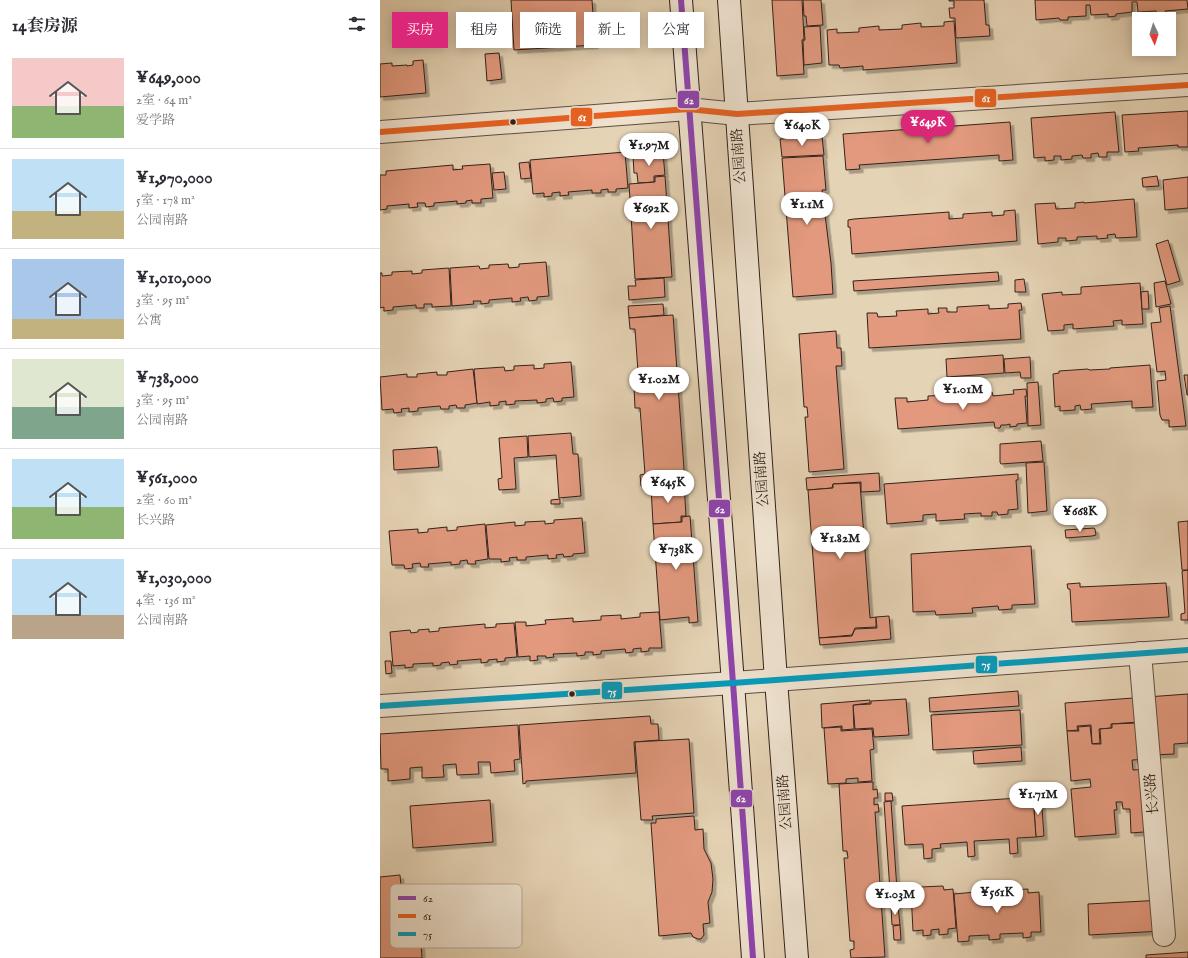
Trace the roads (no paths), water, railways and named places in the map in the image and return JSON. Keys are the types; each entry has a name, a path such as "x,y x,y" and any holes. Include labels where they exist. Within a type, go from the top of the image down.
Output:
{"main road":[{"path":"681,0 753,958"},
{"name":"公园南路","path":"729,0 776,680 797,958"},
{"path":"380,132 688,109 736,114 1188,84"},
{"path":"380,706 733,683 1188,650"},
{"name":"长兴路","path":"1140,653 1164,935"}]}
